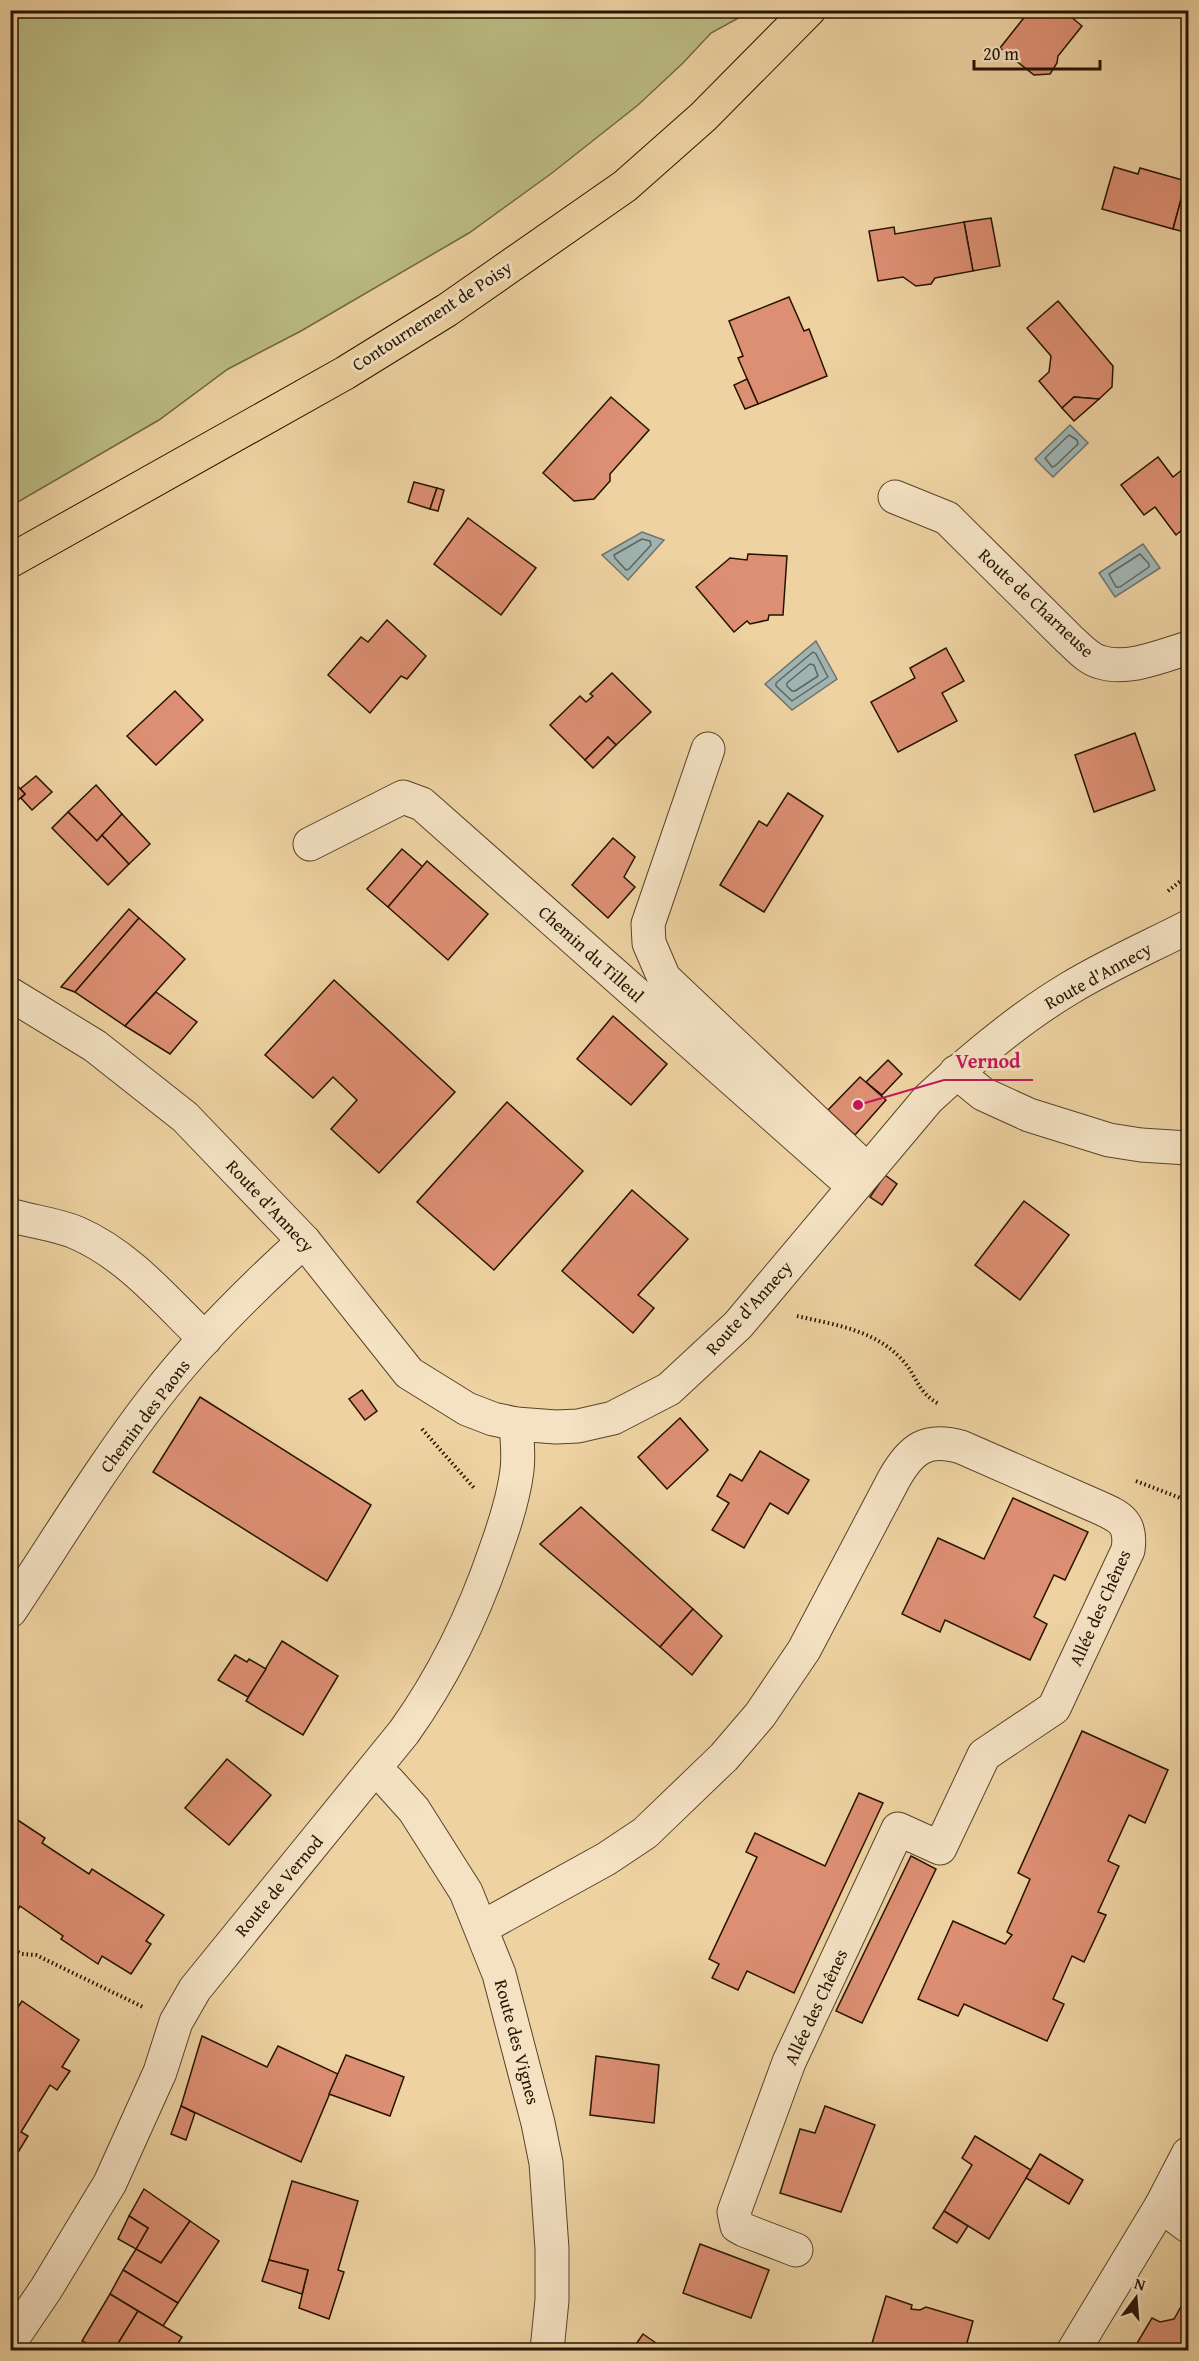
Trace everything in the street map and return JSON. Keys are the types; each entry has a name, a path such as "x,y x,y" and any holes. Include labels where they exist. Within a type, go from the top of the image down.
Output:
{"highway":[{"name":"Contournement de Poisy","path":"10,561 345,373 447,310 625,186 703,117 809,10"}],"street":[{"name":"Route de Charneuse","path":"896,497 947,518 1069,639 1085,654 1099,662 1116,665 1136,663 1188,648"},
{"path":"708,749 648,924 649,943 664,978 860,1178"},
{"name":"Chemin du Tilleul","path":"310,844 403,797 422,804 860,1178"},
{"name":"Route d'Annecy","path":"10,994 95,1046 185,1116 304,1240 409,1373 466,1409 493,1419 516,1424 578,1426 614,1418 669,1389 716,1347 756,1304 928,1099 1008,1030 1069,988 1188,927"},
{"path":"957,1072 983,1094 1029,1114 1109,1140 1188,1148"},
{"path":"10,1215 62,1228 92,1241 136,1272 204,1339"},
{"name":"Chemin des Paons","path":"10,1611 115,1453 156,1396 204,1339 304,1240"},
{"name":"Route de Vernod","path":"10,2342 46,2289 110,2183 160,2072 176,2022 195,1989 375,1770 420,1710 456,1648 484,1585 506,1521 517,1469 516,1424"},
{"name":"Allée des Chênes","path":"481,1928 606,1859 645,1833 724,1756 760,1715 804,1650 894,1479 907,1459 918,1449 943,1442 961,1447 1114,1514 1125,1523 1130,1535 1128,1550 1054,1708 984,1755 940,1848 898,1829 789,2062 734,2212 737,2226 796,2250"},
{"name":"Route des Vignes","path":"375,1770 414,1810 466,1892 499,1974 546,2163 552,2249 552,2300 547,2350"},
{"path":"1074,2350 1161,2206 1188,2154"},
{"path":"1161,2206 1188,2226"}],"path":[{"path":"1161,897 1188,875"},
{"path":"756,1304 869,1335 903,1361 920,1390 929,1399 946,1408"},
{"path":"1127,1477 1188,1500"},
{"path":"10,1948 22,1954 36,1955 176,2022"}],"green space":[{"path":"11,10 751,11 711,33 638,105 552,173 469,233 301,331 228,369 159,420 11,506"}],"water":[{"path":"1070,425 1088,443 1053,477 1035,459"},
{"path":"642,532 664,540 628,580 602,555"},
{"path":"1143,544 1160,568 1115,597 1099,573"},
{"path":"816,641 837,679 792,710 765,684"}],"building":[{"path":"1030,10 1063,10 1082,26 1058,56 1057,63 1050,74 1034,75 1000,48"},
{"path":"1114,167 1138,174 1140,168 1186,181 1173,229 1102,209"},
{"path":"1186,181 1188,182 1188,233 1173,229"},
{"path":"991,218 1000,266 973,271 964,222"},
{"path":"964,222 973,271 935,278 931,284 916,286 903,277 878,281 869,231 894,227 895,234"},
{"path":"789,297 804,331 809,329 827,376 758,404 738,358 743,356 729,321"},
{"path":"1058,301 1113,366 1112,387 1099,399 1074,397 1062,408 1039,381 1049,372 1051,356 1027,328"},
{"path":"747,379 758,404 745,409 734,385"},
{"path":"611,397 649,430 610,474 610,481 594,499 574,501 543,473"},
{"path":"1074,397 1099,399 1074,421 1062,408"},
{"path":"1158,457 1173,477 1188,465 1188,525 1176,535 1155,507 1144,515 1121,485"},
{"path":"414,482 437,488 430,509 408,502"},
{"path":"437,488 444,490 438,511 430,509"},
{"path":"468,518 536,568 501,615 434,564"},
{"path":"748,554 787,556 783,615 769,615 768,620 750,624 747,621 734,632 696,587 730,558 747,560"},
{"path":"387,620 426,656 407,679 401,676 370,713 328,675 361,637 368,642"},
{"path":"946,648 964,681 942,693 957,721 898,752 871,702 915,678 910,668"},
{"path":"612,673 651,712 616,745 608,737 585,760 550,725 580,696 586,702 593,696 590,694"},
{"path":"175,691 203,720 156,765 127,736"},
{"path":"1135,733 1155,790 1094,812 1075,755"},
{"path":"608,737 616,745 593,768 585,760"},
{"path":"36,776 52,792 32,810 21,798 25,794 20,789"},
{"path":"10,778 25,794 10,807"},
{"path":"96,785 122,814 97,841 68,812"},
{"path":"788,793 823,816 764,912 720,885 759,821 767,826"},
{"path":"68,812 97,841 102,835 129,864 108,885 52,828"},
{"path":"122,814 150,844 129,864 102,835"},
{"path":"613,838 635,857 624,877 635,887 608,918 572,885"},
{"path":"402,849 423,867 388,907 367,889"},
{"path":"427,861 488,914 448,960 388,907"},
{"path":"129,909 139,918 75,992 61,987"},
{"path":"139,918 185,959 125,1026 75,992"},
{"path":"334,980 455,1092 379,1173 331,1129 357,1100 333,1077 313,1098 265,1055"},
{"path":"156,992 197,1022 170,1054 125,1026"},
{"path":"613,1016 667,1064 631,1105 577,1059"},
{"path":"888,1060 902,1074 882,1095 866,1082"},
{"path":"860,1077 886,1100 855,1135 828,1110"},
{"path":"507,1102 583,1171 494,1270 417,1202"},
{"path":"885,1175 897,1184 882,1205 870,1197"},
{"path":"632,1190 688,1239 638,1295 654,1308 633,1333 562,1271"},
{"path":"1024,1201 1069,1235 1020,1300 975,1265"},
{"path":"362,1390 377,1411 365,1420 349,1399"},
{"path":"200,1397 371,1505 327,1581 153,1472"},
{"path":"680,1418 708,1450 667,1489 638,1457"},
{"path":"760,1451 809,1480 788,1514 770,1503 744,1548 712,1530 729,1503 717,1496 730,1474 742,1481"},
{"path":"1013,1498 1088,1532 1065,1580 1054,1575 1034,1617 1047,1624 1030,1660 945,1620 940,1632 902,1614 938,1538 984,1559"},
{"path":"581,1507 693,1609 660,1647 540,1544"},
{"path":"693,1609 722,1636 692,1675 660,1647"},
{"path":"282,1641 338,1676 303,1735 246,1701"},
{"path":"235,1655 247,1662 249,1659 266,1669 248,1697 218,1680"},
{"path":"1082,1731 1168,1770 1145,1823 1129,1815 1108,1861 1119,1866 1098,1912 1106,1915 1084,1962 1072,1956 1053,1999 1064,2004 1047,2041 964,2004 958,2016 918,1999 953,1921 1005,1944 1012,1935 1007,1932 1030,1879 1018,1873"},
{"path":"227,1759 271,1795 229,1845 185,1808"},
{"path":"859,1793 883,1803 794,1993 747,1971 738,1990 712,1978 719,1964 709,1959 757,1857 746,1852 755,1833 825,1866"},
{"path":"10,1815 45,1838 42,1843 89,1874 92,1869 164,1915 146,1941 151,1944 131,1974 102,1956 98,1964 61,1939 63,1936 20,1906 17,1912 10,1907"},
{"path":"911,1856 936,1869 862,2023 836,2011"},
{"path":"22,2001 79,2040 62,2067 70,2071 57,2090 50,2085 21,2132 28,2136 17,2154 10,2150 10,2019"},
{"path":"202,2036 267,2067 278,2046 338,2074 301,2162 181,2106"},
{"path":"346,2055 404,2077 390,2116 329,2094"},
{"path":"596,2056 659,2065 654,2123 590,2115"},
{"path":"181,2106 195,2113 186,2140 171,2134"},
{"path":"825,2106 875,2125 841,2212 780,2193 800,2129 815,2133"},
{"path":"975,2136 1031,2170 989,2239 944,2211 972,2165 962,2158"},
{"path":"1040,2154 1083,2180 1069,2204 1026,2178"},
{"path":"292,2181 358,2201 338,2270 344,2272 329,2319 299,2308 308,2270 269,2260"},
{"path":"144,2189 190,2221 161,2263 136,2249 148,2228 129,2216"},
{"path":"944,2211 968,2226 957,2243 933,2228"},
{"path":"129,2216 148,2228 136,2249 118,2239"},
{"path":"190,2221 219,2241 178,2303 123,2270 136,2249 161,2263"},
{"path":"700,2244 769,2270 751,2318 683,2293"},
{"path":"269,2260 308,2270 302,2294 262,2281"},
{"path":"123,2270 178,2303 163,2326 110,2294"},
{"path":"110,2294 138,2311 114,2350 99,2350 82,2341"},
{"path":"1188,2294 1188,2350 1133,2350 1152,2318 1160,2322 1174,2319"},
{"path":"886,2296 912,2305 911,2309 920,2310 926,2307 973,2321 965,2350 870,2350"},
{"path":"138,2311 182,2337 174,2350 114,2350"},
{"path":"643,2334 666,2350 632,2350"}],"place":[{"name":"Vernod","path":"858,1105"}]}
